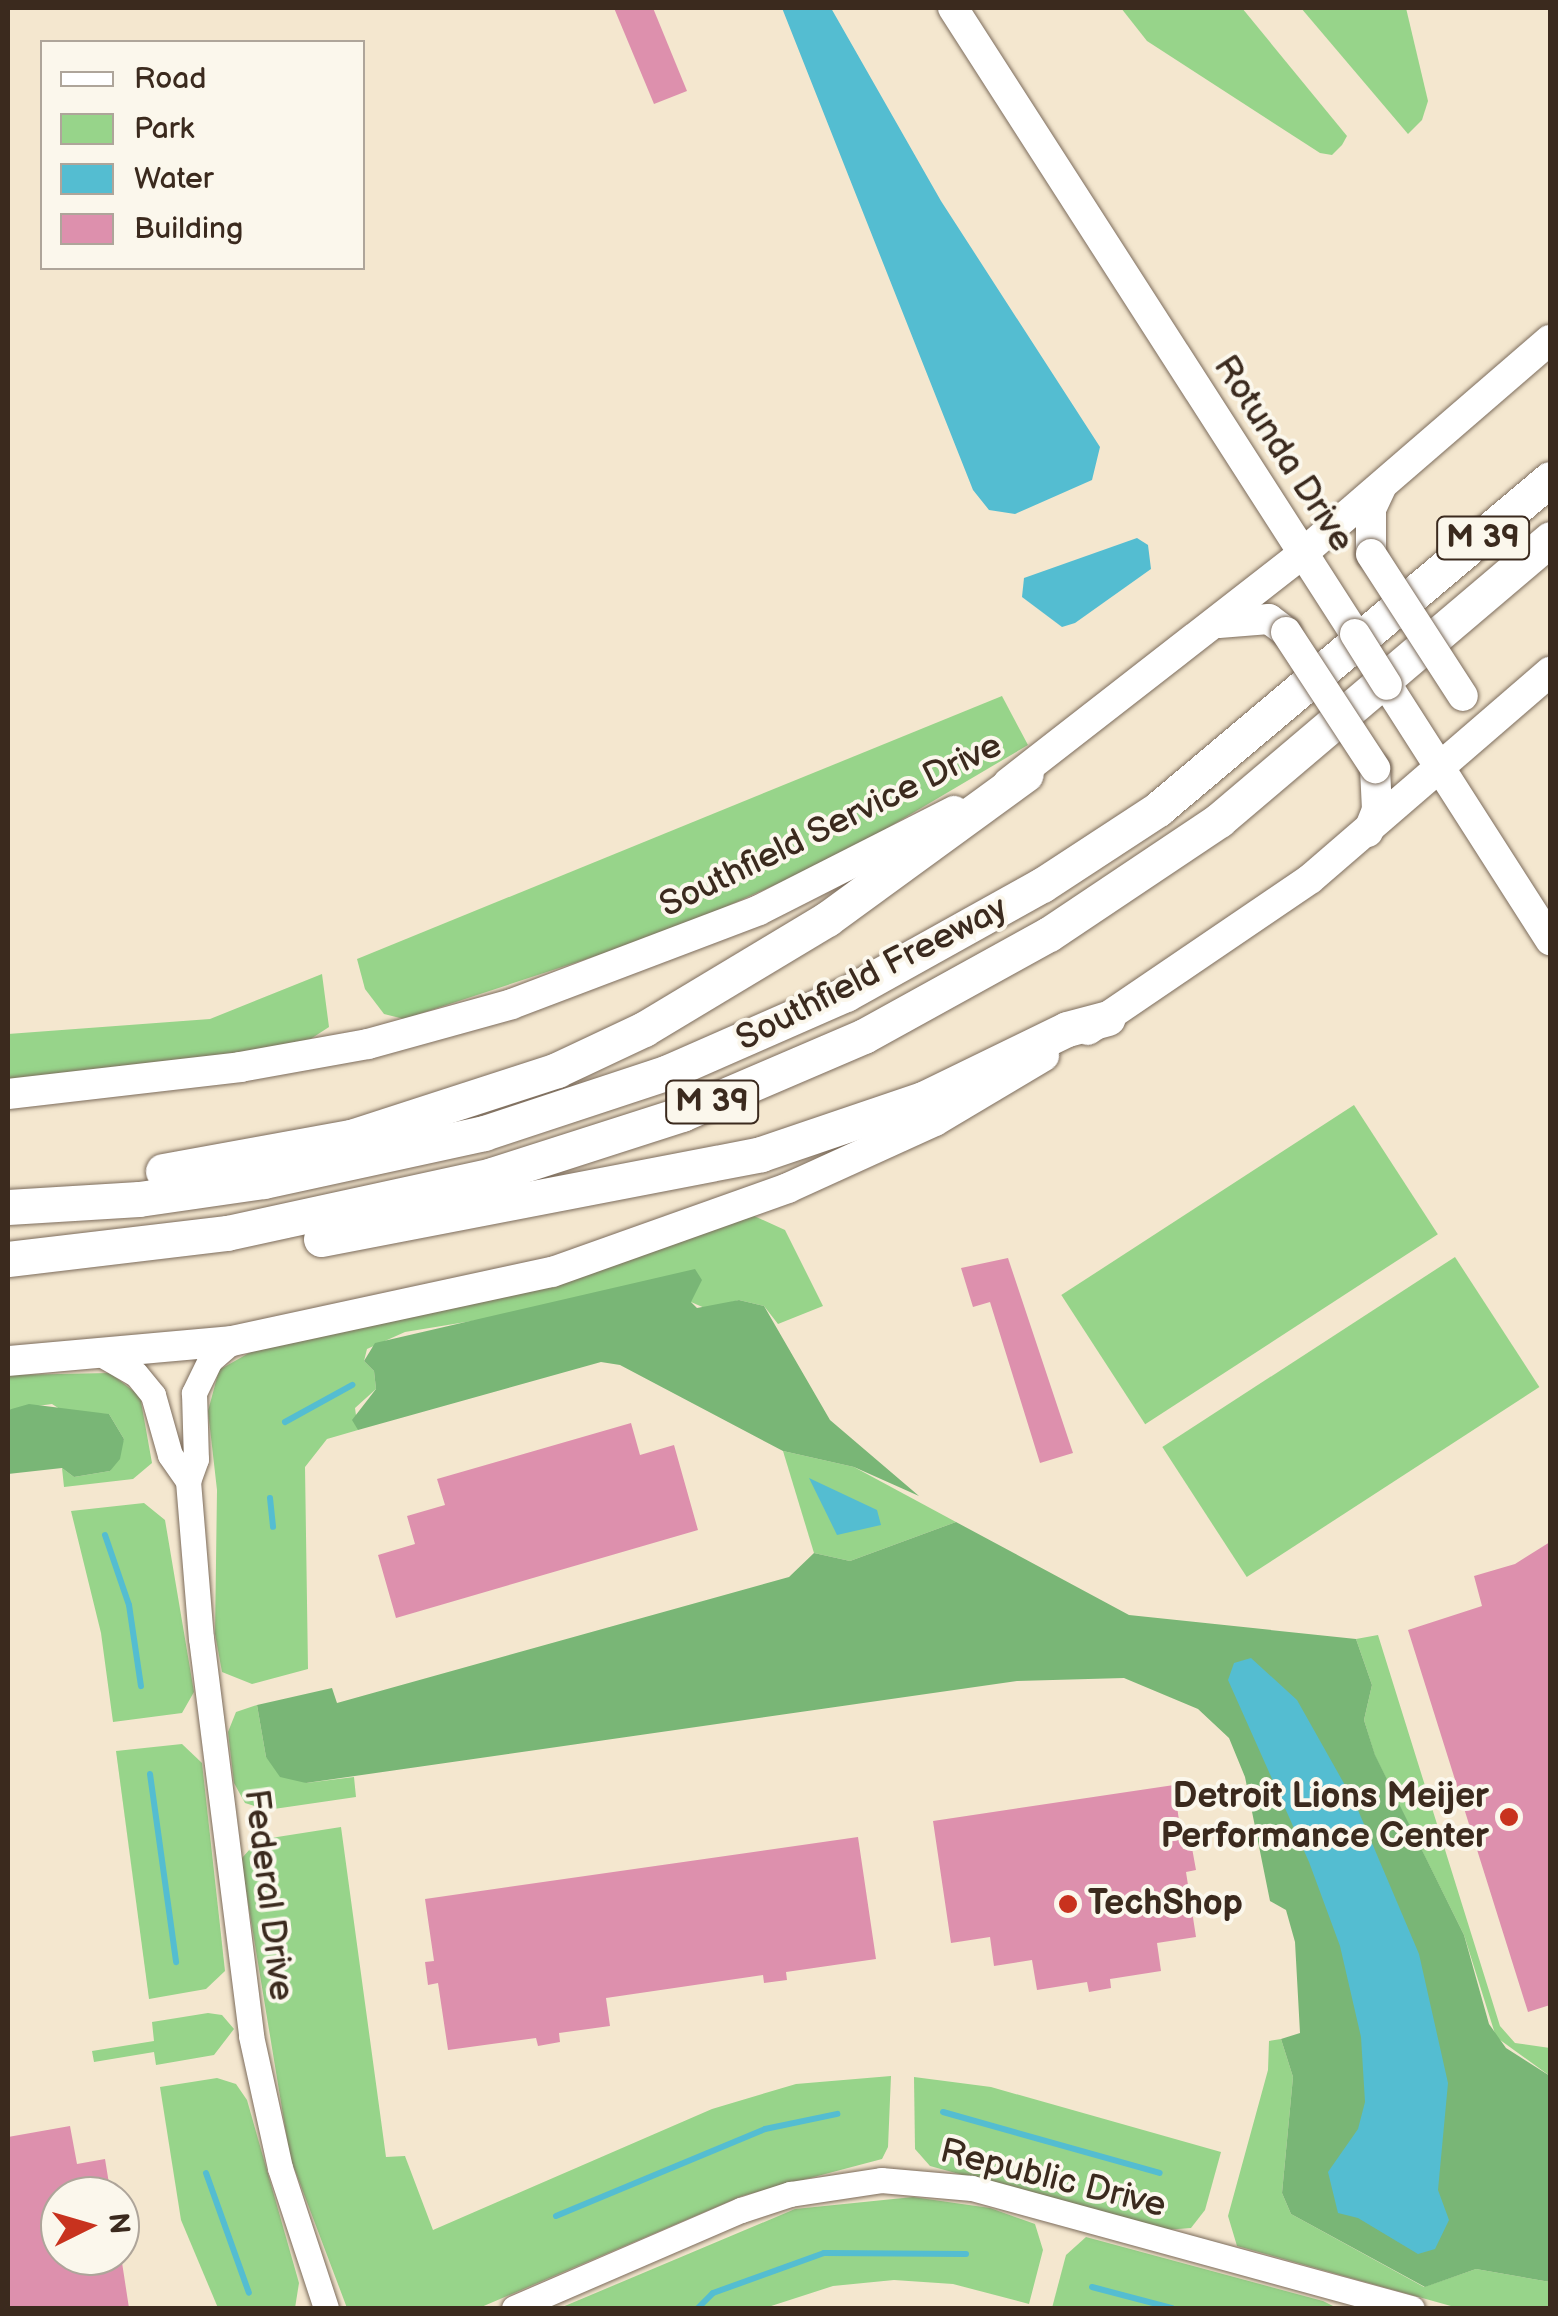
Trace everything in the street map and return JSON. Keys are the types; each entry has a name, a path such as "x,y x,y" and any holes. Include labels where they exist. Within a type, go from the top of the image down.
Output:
{"highway":[{"name":"Southfield Freeway","path":"20,1207 264,1181 484,1133 668,1072 846,994 1042,886 1158,809 1550,480"},
{"name":"Southfield Freeway","path":"8,1262 228,1233 492,1176 682,1114 864,1036 1050,934 1205,830 1550,539"},
{"path":"20,1207 99,1182 352,1137 557,1070 644,1030 827,918 1026,774"},
{"path":"8,1262 114,1269 203,1259 686,1171 810,1139 924,1099 1067,1029 1108,1018"}],"main road":[{"name":"Rotunda Drive","path":"953,8 1550,940"},
{"name":"Southfield Service Drive","path":"8,1094 240,1068 368,1044 512,1004 758,910 1026,774 1303,553 1550,340"},
{"path":"1382,485 1370,509 1371,554 1463,696 1487,706 1519,700"},
{"path":"1216,624 1248,617 1286,632 1375,768 1377,810 1368,832"},
{"path":"8,1361 106,1357 232,1341 552,1272 780,1191 935,1121 1108,1018 1368,832 1550,672"}],"street":[{"name":"Federal Drive","path":"232,1341 210,1360 194,1392 196,1459 188,1482 250,2036 280,2168 326,2308"},
{"name":"Federal Drive","path":"106,1357 136,1374 153,1394 170,1456 188,1482"},
{"name":"Republic Drive","path":"514,2308 790,2194 901,2180 972,2188 1412,2308"}],"green space":[{"path":"1121,8 1242,8 1347,136 1342,145 1332,155 1320,153 1147,41"},
{"path":"1301,8 1406,8 1428,101 1422,120 1408,134"},
{"path":"1002,696 1028,745 840,856 669,932 404,1019 384,1014 365,989 357,959"},
{"path":"322,974 329,1027 309,1040 256,1053 8,1081 8,1034 210,1019"},
{"path":"1354,1105 1438,1234 1145,1424 1061,1295"},
{"path":"754,1216 785,1230 823,1306 778,1324 764,1306 739,1300 707,1309 691,1302 538,1310 405,1332 367,1349 364,1361 374,1371 376,1389 355,1408 358,1430 327,1439 305,1467 308,1669 252,1684 222,1672 215,1634 217,1490 208,1411 219,1370 256,1349 501,1298"},
{"path":"1455,1257 1539,1387 1247,1577 1162,1447"},
{"path":"695,1269 702,1280 691,1302 697,1308 739,1300 764,1306 830,1420 919,1496 854,1467 783,1451 620,1365 601,1362 358,1430 352,1420 376,1389 374,1371 364,1361 375,1343"},
{"path":"110,1373 140,1396 152,1463 133,1479 64,1487 62,1468 74,1477 110,1471 124,1439 109,1414 66,1413 52,1404 8,1410 8,1375"},
{"path":"29,1404 109,1414 124,1439 120,1459 110,1471 74,1477 62,1468 8,1474 8,1410"},
{"path":"783,1451 854,1467 956,1522 850,1561 814,1553"},
{"path":"144,1503 165,1520 194,1692 182,1713 113,1722 101,1633 71,1511"},
{"path":"956,1522 1129,1615 1356,1639 1372,1685 1364,1720 1375,1755 1464,1935 1489,2024 1506,2048 1550,2076 1550,2282 1476,2269 1425,2287 1291,2214 1282,2193 1293,2077 1281,2039 1300,2033 1295,1942 1286,1910 1270,1901 1245,1777 1229,1738 1198,1709 1124,1678 1017,1681 306,1783 280,1777 266,1757 257,1705 332,1688 337,1703 789,1577 814,1553 850,1561"},
{"path":"1378,1635 1500,2026 1515,2043 1550,2048 1550,2076 1496,2037 1464,1935 1375,1756 1364,1720 1372,1685 1356,1639"},
{"path":"257,1705 266,1757 306,1783 354,1777 356,1797 267,1810 245,1803 234,1783 228,1732 236,1712"},
{"path":"182,1744 202,1763 225,1971 206,1989 149,1999 116,1751"},
{"path":"341,1827 386,2157 405,2156 433,2230 712,2109 796,2084 891,2076 888,2147 882,2159 742,2196 479,2308 347,2308 290,2157 242,1858 258,1840"},
{"path":"208,2013 222,2015 234,2029 214,2055 156,2065 154,2052 94,2062 92,2051 154,2041 152,2022"},
{"path":"1281,2039 1293,2077 1282,2193 1291,2214 1424,2287 1476,2269 1550,2282 1550,2308 1458,2308 1237,2246 1228,2216 1268,2070 1269,2041"},
{"path":"914,2077 991,2087 1221,2152 1205,2210 1191,2228 1165,2230 930,2166 915,2149"},
{"path":"217,2078 236,2084 247,2100 299,2283 295,2308 218,2308 181,2220 160,2087"},
{"path":"913,2197 990,2208 1035,2224 1043,2250 1029,2304 953,2284 894,2280 833,2286 765,2308 560,2308 795,2209"},
{"path":"1086,2237 1337,2308 1052,2308 1066,2255"}],"water":[{"path":"782,8 831,8 941,201 1100,447 1092,480 1015,514 989,510 973,490"},
{"path":"1137,538 1148,545 1151,569 1075,623 1062,627 1022,597 1024,578"},
{"path":"809,1478 877,1510 881,1525 837,1535"},
{"path":"1251,1658 1297,1700 1355,1803 1419,1954 1448,2083 1438,2190 1449,2220 1435,2249 1418,2254 1358,2218 1338,2213 1328,2172 1358,2129 1365,2102 1361,2037 1340,1946 1309,1862 1228,1680 1234,1663"}],"building":[{"path":"614,8 653,8 687,91 654,104"},
{"path":"1008,1258 1073,1453 1040,1463 990,1302 973,1307 961,1268"},
{"path":"631,1423 640,1455 674,1445 698,1530 396,1618 378,1555 415,1544 407,1516 445,1505 437,1479"},
{"name":"Detroit Lions Meijer Performance Center","path":"1550,1542 1550,2005 1528,2012 1408,1630 1482,1606 1474,1576 1515,1564"},
{"name":"TechShop","path":"1174,1785 1183,1849 1192,1848 1196,1870 1186,1872 1196,1937 1157,1943 1161,1971 1110,1979 1111,1988 1089,1992 1087,1982 1037,1990 1032,1960 994,1966 990,1937 951,1943 933,1821"},
{"path":"858,1837 876,1959 786,1972 787,1980 764,1983 763,1975 606,1998 610,2026 559,2033 560,2042 538,2046 536,2038 448,2050 438,1983 428,1985 425,1962 434,1961 425,1899"},
{"path":"70,2126 77,2164 105,2159 108,2176 40,2176 40,2276 124,2276 129,2308 8,2308 8,2137"}],"waterway":[{"path":"285,1422 352,1385"},
{"path":"270,1498 273,1527"},
{"path":"105,1535 129,1605 141,1686"},
{"path":"150,1774 176,1962"},
{"path":"943,2112 1160,2173"},
{"path":"556,2216 765,2129 837,2114"},
{"path":"206,2173 249,2293"},
{"path":"698,2308 713,2293 824,2253 966,2254"},
{"path":"1092,2287 1172,2308"}],"place":[{"name":"Detroit Lions Meijer Performance Center","path":"1509,1817"},
{"name":"TechShop","path":"1068,1904"}]}
